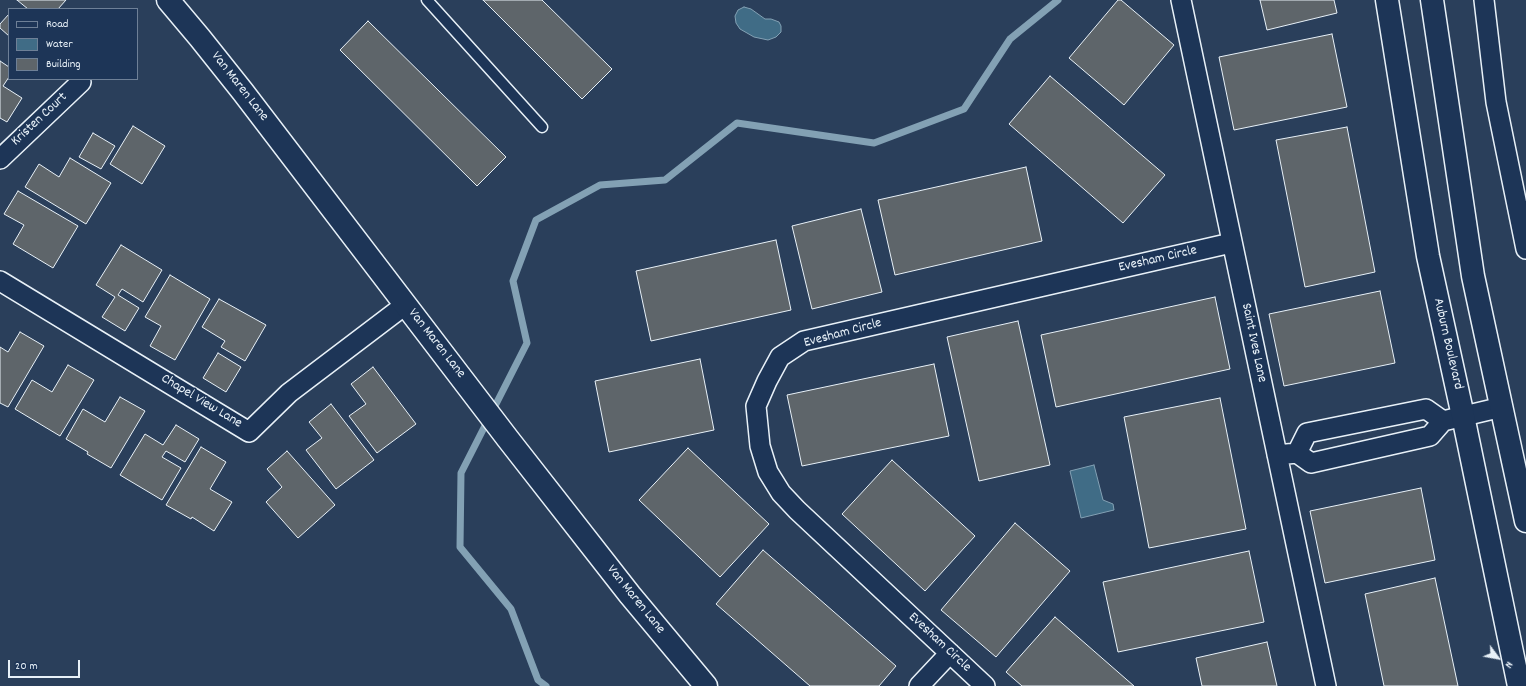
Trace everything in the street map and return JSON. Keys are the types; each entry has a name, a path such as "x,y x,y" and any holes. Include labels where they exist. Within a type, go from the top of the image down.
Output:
{"main road":[{"name":"Van Maren Lane","path":"168,0 243,92 508,439 630,595 706,686"},
{"name":"Auburn Boulevard","path":"1387,0 1428,256 1519,686"},
{"path":"1432,0 1473,276 1526,521"}],"street":[{"name":"Saint Ives Lane","path":"1181,0 1231,243 1326,686"},
{"path":"1484,0 1496,102 1526,249"},
{"name":"Kristen Court","path":"0,159 81,82"},
{"name":"Evesham Circle","path":"985,686 797,510 781,493 768,472 760,446 756,406 780,357 804,341 1231,243"},
{"name":"Chapel View Lane","path":"0,281 250,432 290,393 405,305"},
{"path":"1277,455 1297,452 1311,463 1430,436 1442,421 1502,407"},
{"path":"1297,452 1307,433 1426,408 1442,421"},
{"path":"919,686 950,653"}],"lane":[{"path":"428,0 542,127"}],"water":[{"path":"744,7 751,9 765,19 771,19 779,22 781,32 776,37 768,40 754,37 740,29 736,23 735,16 738,10"},
{"path":"1094,465 1103,500 1113,504 1114,510 1081,518 1070,471"}],"building":[{"path":"17,0 66,0 59,8 27,8"},
{"path":"483,0 542,0 612,69 582,99"},
{"path":"1118,0 1121,0 1174,45 1124,105 1069,58"},
{"path":"1260,0 1334,0 1337,13 1267,30"},
{"path":"8,15 8,35 0,28 0,24"},
{"path":"368,21 506,157 477,186 340,50"},
{"path":"1332,34 1347,107 1234,130 1219,57"},
{"path":"0,61 8,66 8,78 3,86 22,98 7,122 0,118"},
{"path":"1050,76 1165,175 1123,223 1009,124"},
{"path":"133,126 165,146 142,184 110,164"},
{"path":"1347,127 1375,272 1305,287 1276,140"},
{"path":"93,133 115,146 101,169 79,157"},
{"path":"70,158 111,183 86,224 25,187 39,164 59,177"},
{"path":"1026,167 1042,241 895,275 878,200"},
{"path":"18,191 78,226 53,268 13,244 24,225 4,214"},
{"path":"861,209 882,292 812,309 792,226"},
{"path":"776,240 791,310 651,341 636,271"},
{"path":"121,245 162,270 143,302 122,289 118,295 139,308 125,331 102,317 115,297 96,285"},
{"path":"170,275 210,299 175,360 150,346 161,326 145,317"},
{"path":"1380,291 1395,363 1284,386 1269,314"},
{"path":"1215,297 1230,369 1056,407 1041,335"},
{"path":"219,299 266,325 245,361 221,347 225,341 202,327"},
{"path":"1018,321 1050,465 979,481 947,337"},
{"path":"20,332 44,346 8,407 0,403 0,347 8,352"},
{"path":"218,353 241,367 226,392 203,378"},
{"path":"700,359 714,430 609,452 595,381"},
{"path":"934,364 949,436 802,466 787,395"},
{"path":"68,365 94,380 60,436 15,409 32,380 52,392"},
{"path":"373,367 416,424 377,453 349,416 366,404 351,384"},
{"path":"120,397 145,411 111,468 87,454 88,452 66,439 83,409 105,422"},
{"path":"1220,398 1246,529 1149,548 1124,417"},
{"path":"331,404 374,460 336,489 306,450 322,438 309,422"},
{"path":"176,425 199,439 185,462 166,451 162,457 181,468 162,500 120,475 145,434 163,445"},
{"path":"201,447 226,462 210,489 232,502 214,531 192,517 191,519 166,505"},
{"path":"688,448 769,524 720,577 639,500"},
{"path":"287,451 335,505 298,538 266,502 282,487 267,469"},
{"path":"892,460 975,536 925,591 842,514"},
{"path":"1421,488 1435,560 1325,583 1310,511"},
{"path":"1015,523 1070,571 996,657 941,610"},
{"path":"763,550 896,666 879,686 810,686 716,604"},
{"path":"1249,551 1264,622 1118,652 1103,582"},
{"path":"1435,578 1458,686 1384,686 1365,594"},
{"path":"1055,617 1134,686 1022,686 1006,672"},
{"path":"1267,642 1277,686 1202,686 1196,658"}],"waterway":[{"path":"546,686 538,680 511,609 460,547 461,473 527,343 513,281 536,220 600,185 665,180 737,123 874,143 964,109 1010,39 1058,0"}]}
